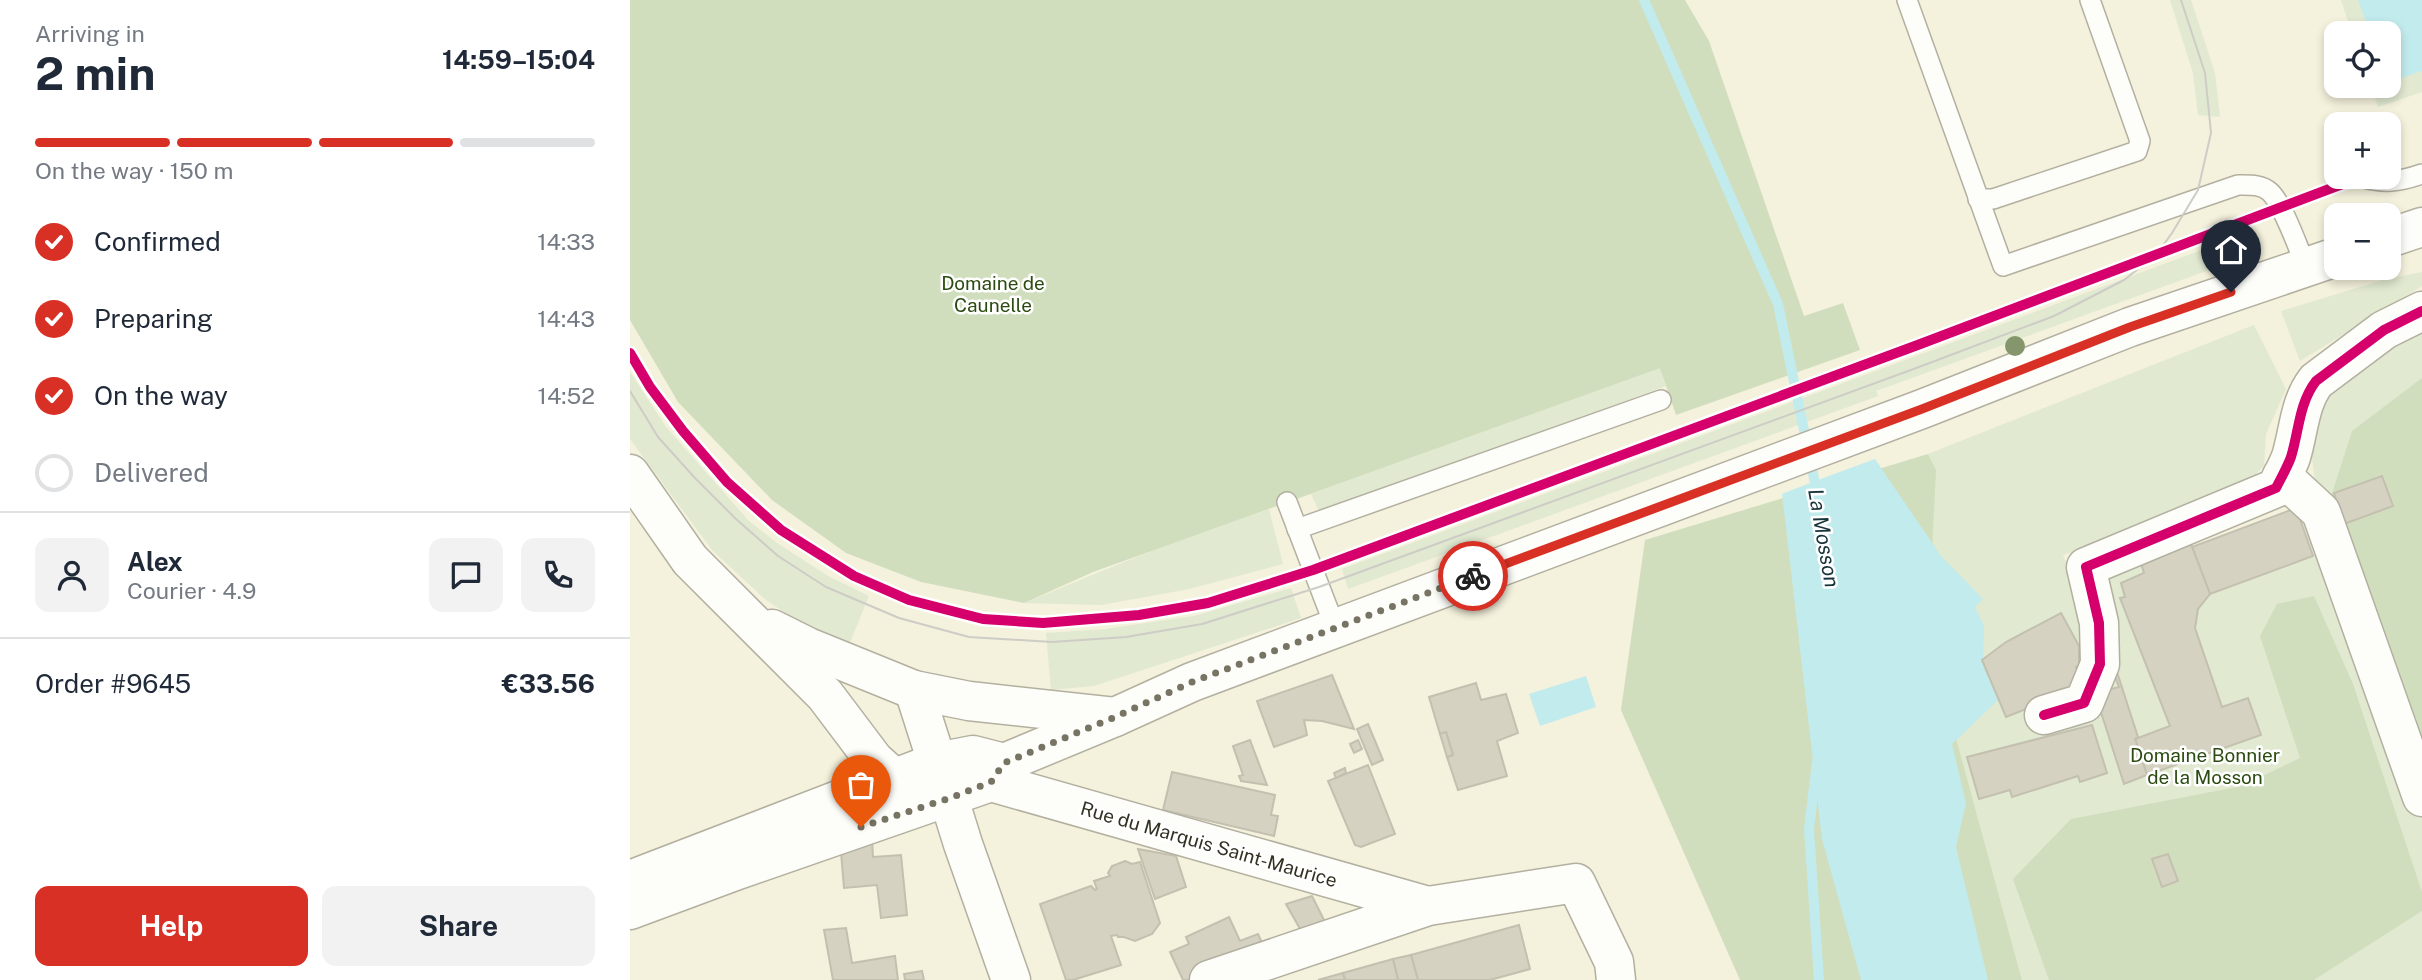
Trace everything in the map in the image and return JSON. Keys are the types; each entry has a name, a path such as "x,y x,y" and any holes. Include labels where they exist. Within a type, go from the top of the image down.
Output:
{"street":[{"path":"2401,235 2422,227"},
{"path":"630,910 735,871 950,798 998,772 1192,682 1922,409 2130,327 2321,261"},
{"path":"2044,715 2084,704 2100,664 2099,622 2086,567 2276,488 2290,457 2304,403 2316,381 2384,330 2422,311"},
{"path":"630,474 690,559 825,695 874,760 894,779 950,798"},
{"path":"2282,476 2320,512 2422,797"},
{"path":"745,616 808,647 914,690 970,701 1115,717"},
{"path":"914,690 963,844 1012,980"},
{"name":"Rue du Marquis Saint-Maurice","path":"630,880 937,762 974,755 998,772 1428,906"},
{"path":"1209,980 1428,906 1576,883 1614,962 1616,980"}],"lane":[{"path":"1907,0 2003,265 2238,185 2257,185 2270,192 2321,261"},
{"path":"1978,199 1993,200 2137,151 2140,141 2090,0"},
{"path":"2401,181 2422,174"},
{"path":"1297,529 1661,400"},
{"path":"1287,502 1335,628"}],"green space":[{"name":"Domaine de Caunelle","path":"630,0 1685,0 1709,41 1804,316 1843,303 1860,350 1676,415 1660,368 1093,572 1024,603 921,582 846,553 772,500 678,402 630,320"},
{"path":"2170,0 2191,0 2215,73 2220,117 2198,115 2193,73"},
{"path":"2341,0 2422,0 2422,92 2378,107 2375,98 2401,98 2401,21 2348,21"},
{"path":"2226,241 2234,261 1876,391 1878,396 1348,589 1342,569"},
{"path":"2422,272 2422,286 2300,361 2281,311 2383,280 2401,280 2401,276"},
{"name":"Domaine Bonnier de la Mosson","path":"2254,325 2286,389 2266,434 2264,466 2236,493 2063,555 2075,585 2318,503 2312,458 2319,408 2325,390 2422,329 2422,980 2022,980 1928,635 1928,454"},
{"path":"1661,367 1666,386 1320,513 1311,494 1269,509 1283,564 1189,589 1101,605 1024,603 1261,506"},
{"path":"630,372 666,427 749,521 828,576 869,596 847,650 812,631 766,600 712,550 630,439"},
{"path":"2422,378 2422,740 2328,506 2352,431"},
{"path":"1928,454 1936,470 1928,635 2022,980 1740,980 1621,710 1645,540"},
{"path":"1291,588 1301,618 1094,686 1051,690 1046,633 1105,629 1194,616"},
{"path":"2314,596 2353,684 2422,892 2422,911 2314,980 2049,980 2013,879 2071,819 2242,786 2300,758 2260,636 2277,604"}],"water":[{"path":"2358,0 2422,0 2422,71 2401,78 2401,21 2366,21"},
{"path":"1875,459 1941,556 1983,599 1975,607 1984,626 1983,664 1998,700 1952,744 1966,803 1956,847 1988,980 1861,980 1822,839 1782,493"},
{"path":"1586,676 1596,707 1540,726 1529,694"}],"pier":[{"path":"1877,457 1779,495 1781,490"}],"building":[{"path":"2382,476 2393,506 2344,524 2334,493"},
{"path":"2296,508 2313,556 2210,594 2192,547"},
{"path":"2191,544 2210,594 2198,609 2195,628 2222,707 2248,698 2261,735 2147,775 2135,739 2170,726 2120,598 2125,597 2121,583 2144,573 2141,563"},
{"path":"2061,613 2079,646 2079,665 2076,667 2087,685 2006,717 1982,660 2006,642"},
{"path":"2117,672 2147,775 2124,784 2100,709 2107,690 2119,687 2114,674"},
{"path":"1332,675 1354,729 1322,721 1304,720 1307,735 1274,747 1257,701"},
{"path":"1476,683 1481,700 1506,694 1518,733 1497,741 1507,776 1458,790 1447,757 1453,755 1446,732 1440,734 1429,697"},
{"path":"1368,724 1383,760 1372,765 1357,729"},
{"path":"2092,725 2107,773 2080,782 2078,776 2012,797 2010,790 1979,799 1967,757"},
{"path":"1446,732 1453,755 1447,757 1440,734"},
{"path":"1250,740 1267,785 1241,781 1239,776 1243,775 1233,746"},
{"path":"1358,740 1362,749 1354,753 1350,744"},
{"path":"1368,765 1395,834 1361,847 1355,845 1328,781"},
{"path":"1345,768 1346,773 1336,778 1334,773"},
{"path":"1172,772 1275,795 1271,815 1278,816 1274,836 1163,810"},
{"path":"872,840 873,857 901,855 907,915 881,918 877,885 844,888 841,852"},
{"path":"1138,849 1176,856 1186,887 1155,899"},
{"path":"2168,854 2178,881 2162,887 2152,859"},
{"path":"1125,861 1132,864 1140,862 1160,923 1152,934 1135,941 1117,935 1111,936 1121,965 1066,980 1040,904 1091,886 1097,889 1094,881 1110,876 1108,873 1112,866"},
{"path":"1312,896 1327,926 1304,936 1286,904"},
{"path":"1229,917 1240,941 1258,934 1266,951 1196,980 1183,980 1170,952 1189,944 1186,937"},
{"path":"1519,925 1530,969 1490,980 1418,980 1411,955"},
{"path":"846,928 852,963 895,956 898,980 833,980 824,930"},
{"path":"1411,955 1418,980 1398,980 1393,959"},
{"path":"1393,959 1398,980 1345,980 1343,973"},
{"path":"922,971 924,980 905,980 904,974"},
{"path":"1343,973 1345,980 1318,980"}],"waterway":[{"name":"La Mosson","path":"1644,0 1778,304 1817,493"},
{"name":"La Mosson","path":"1817,762 1809,829 1819,980"}],"tram line":[{"path":"630,391 658,437 736,519 778,556 826,587 899,618 969,637 1052,642 1126,637 1202,624 1319,587 1919,367 2054,316 2124,280 2156,255 2198,190 2211,133 2205,73 2181,0"}],"cycle path":[{"path":"630,353 650,387 683,431 727,482 781,530 854,576 909,600 983,619 1043,623 1139,615 1208,603 1313,570 2329,189"},
{"path":"2044,715 2084,703 2100,664 2099,623 2086,567 2276,488 2291,457 2306,398 2316,381 2384,330 2422,311"}],"way so far":[{"path":"861,827 991,782 1004,763 1192,682 1473,576"}],"route":[{"path":"1473,576 1922,409 2130,327 2231,292"}]}
